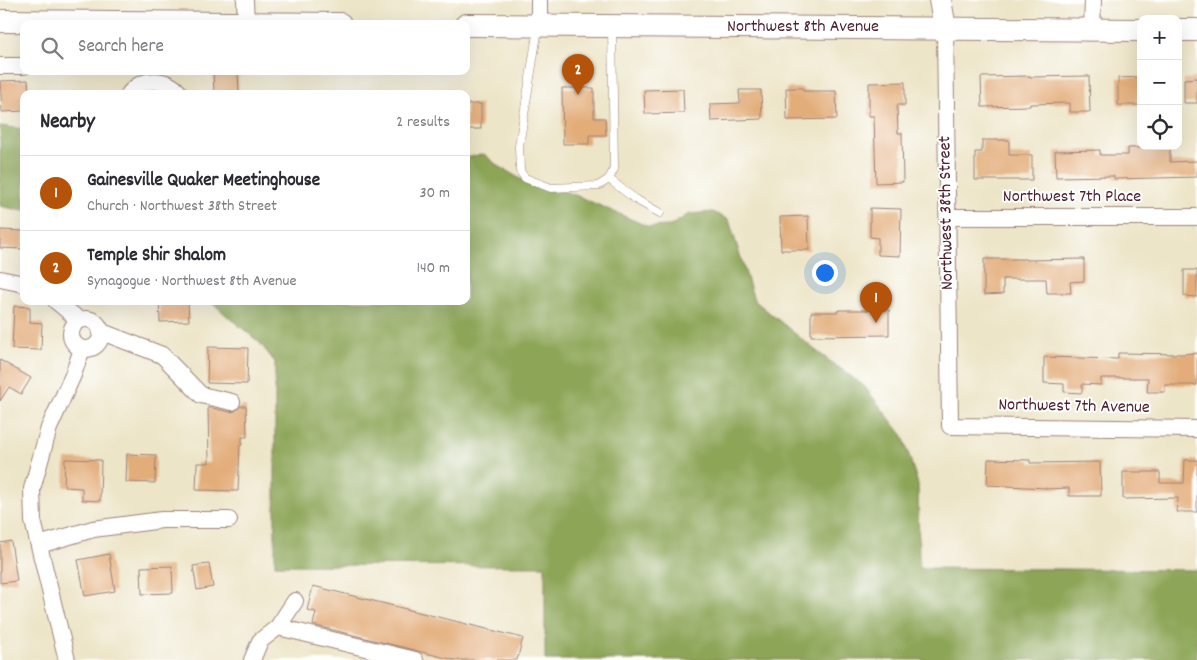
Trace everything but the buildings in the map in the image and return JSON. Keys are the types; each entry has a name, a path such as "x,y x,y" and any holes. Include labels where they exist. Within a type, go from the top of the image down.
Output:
{"street":[{"path":"245,0 246,20"},
{"path":"539,0 539,25"},
{"name":"Northwest 38th Street","path":"940,0 945,28 950,426"},
{"path":"1092,29 1093,0"},
{"path":"0,21 20,21"},
{"name":"Northwest 8th Avenue","path":"470,25 1137,30"},
{"path":"1182,30 1197,30"},
{"path":"0,66 20,66"},
{"path":"134,90 138,86 141,77 163,82 171,85 176,90"},
{"name":"Northwest 7th Place","path":"948,217 1197,217"},
{"path":"0,279 20,283"},
{"path":"61,305 79,320"},
{"path":"91,319 96,322 102,332 98,344 94,348 82,349 72,341 72,329 79,320 91,319"},
{"path":"102,332 162,356 201,396 232,402"},
{"path":"67,660 33,521 32,489 49,428 73,375 82,349"},
{"name":"Northwest 7th Avenue","path":"950,426 1197,428"},
{"path":"39,545 93,529 162,520 230,520"},
{"path":"252,660 260,641 278,627 295,601"},
{"path":"278,627 415,660"}],"lane":[{"path":"539,25 520,146 520,171 525,178 551,188 598,186 609,178 614,169 612,26"},
{"path":"609,178 635,199 660,213"}],"green space":[{"path":"0,126 20,128 20,210 0,206"},
{"path":"484,154 497,165 522,180 573,194 649,227 670,226 689,214 713,212 729,220 754,300 815,350 864,386 903,436 918,484 919,568 1197,570 1197,660 545,660 545,566 275,565 275,362 259,342 215,305 470,305 470,156"}],"place":[{"name":"Temple Shir Shalom","path":"578,95"},
{"name":"Gainesville Quaker Meetinghouse","path":"876,323"}]}
